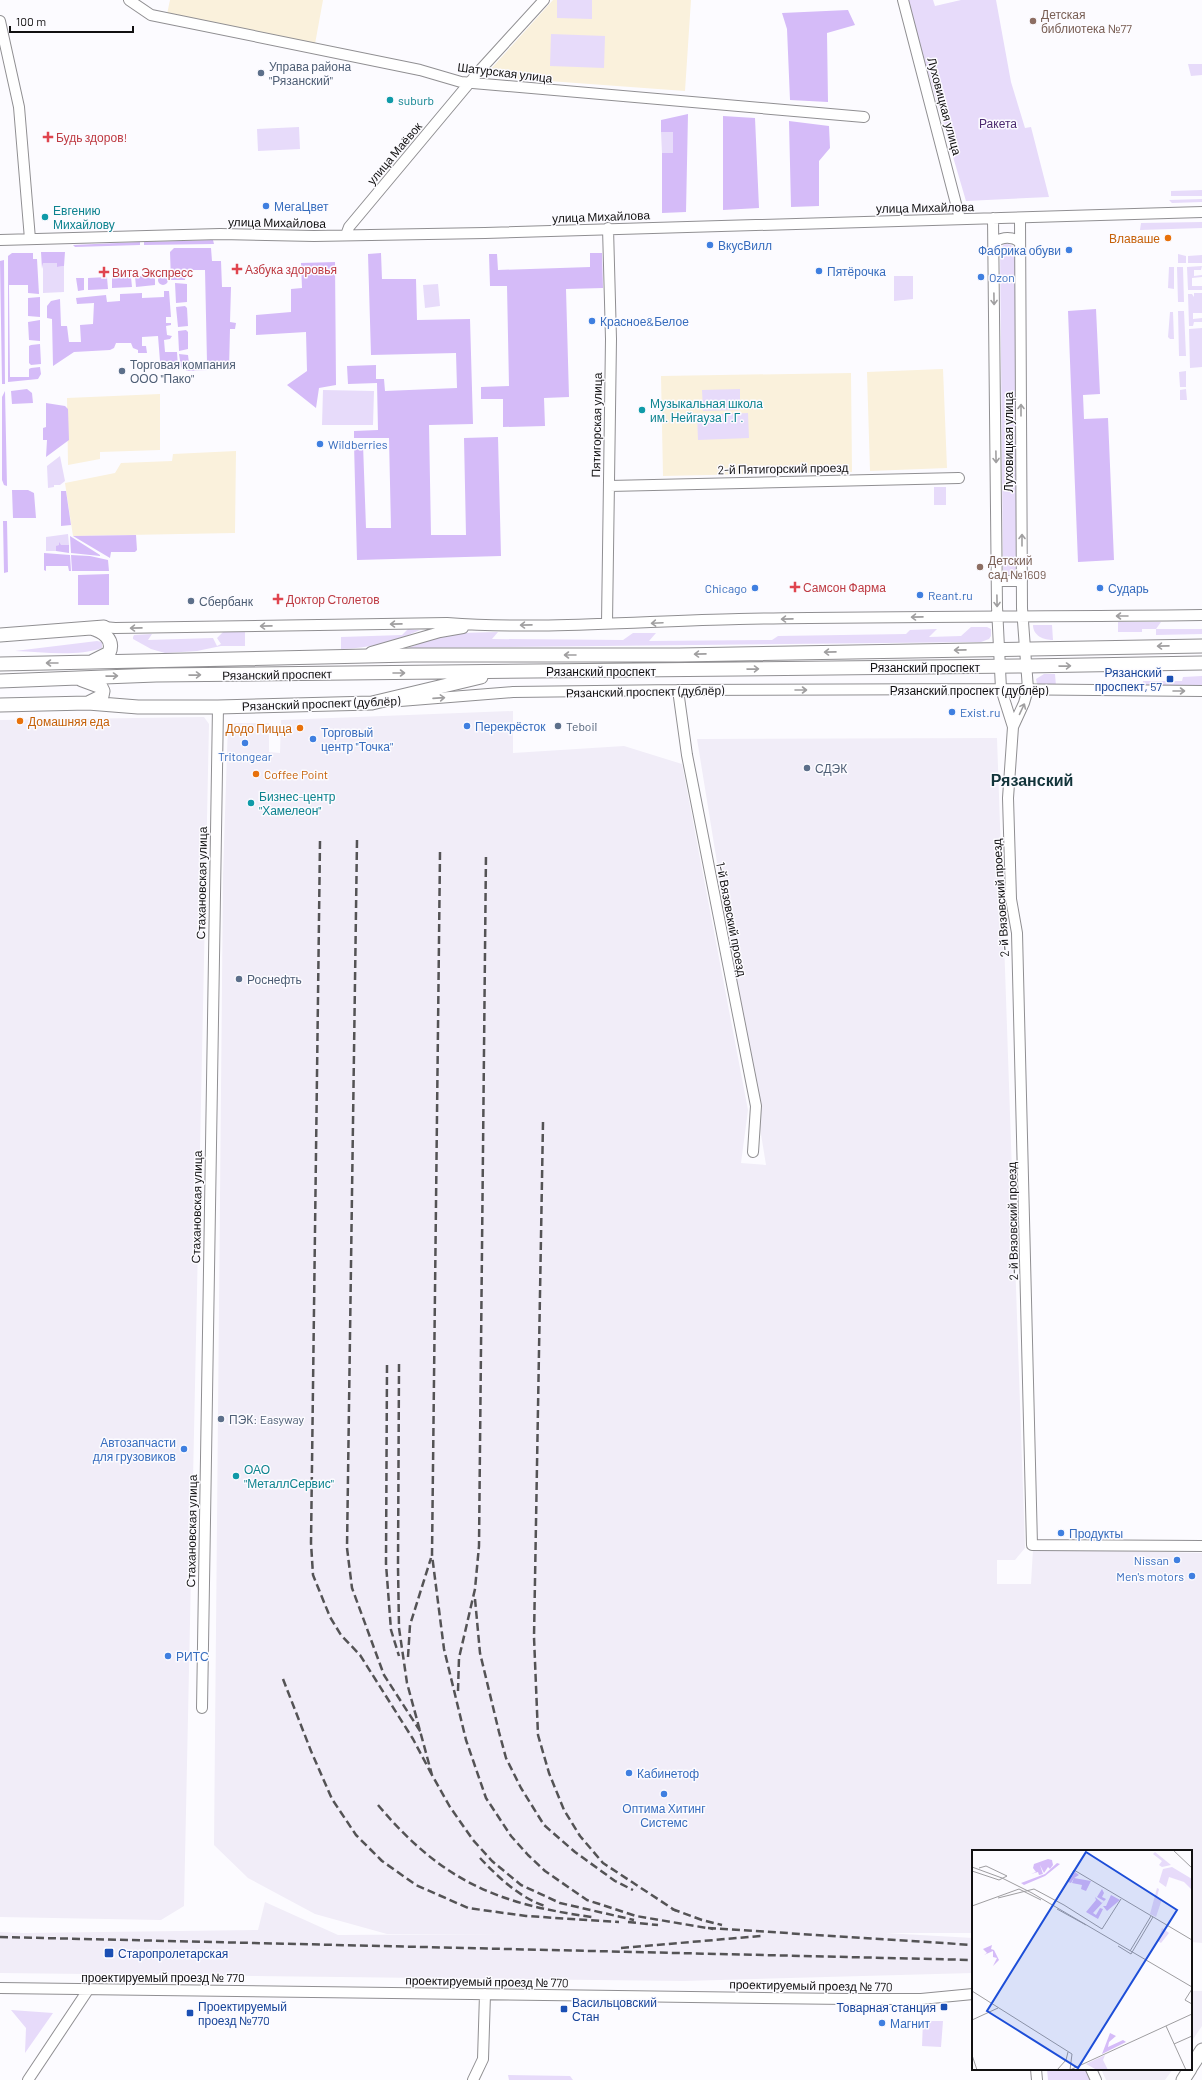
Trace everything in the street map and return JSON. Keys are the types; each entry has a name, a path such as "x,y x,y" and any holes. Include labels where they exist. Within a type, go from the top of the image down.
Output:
{"main road":[{"path":"0,635 97,627 109,638 111,648 105,656 89,663"},
{"name":"Рязанский проспект","path":"0,664 351,656 679,655 1202,646"},
{"name":"Рязанский проспект","path":"0,681 72,677 1202,663"},
{"path":"372,703 505,672"},
{"path":"72,677 101,687 127,703 138,707"},
{"path":"88,703 102,696 103,691 101,687"},
{"name":"Рязанский проспект (дублёр)","path":"0,705 88,703 138,707 218,707 372,703"},
{"path":"1192,2065 1202,2050"},
{"path":"1183,2080 1189,2070"}],"street":[{"name":"Шатурская улица","path":"129,0 151,15 420,70 469,84 864,117"},
{"name":"улица Маёвок","path":"346,235 349,227 469,84 544,0"},
{"name":"Луховицкая улица","path":"903,0 960,219"},
{"path":"0,21 19,107 30,239"},
{"name":"улица Михайлова","path":"0,240 220,234 346,235 485,233 608,228 1202,212"},
{"name":"Луховицкая улица","path":"993,218 997,581 1000,666"},
{"name":"Луховицкая улица","path":"1020,218 1022,581 1026,666"},
{"name":"Пятигорская улица","path":"607,623 610,339 608,228"},
{"path":"994,242 1000,238 1014,237 1020,242"},
{"name":"2-й Пятигорский проезд","path":"609,486 959,478"},
{"path":"997,581 1022,581"},
{"path":"97,627 115,628 446,623 481,625 630,624 737,619 1202,615"},
{"path":"351,656 440,632 481,625"},
{"name":"2-й Вязовский проезд","path":"1000,666 1001,689 1013,727"},
{"name":"2-й Вязовский проезд","path":"1026,666 1028,689 1024,703 1013,727 1008,798 1008,839 1011,898 1017,933 1021,1037 1032,1544 1202,1546"},
{"name":"Рязанский проспект (дублёр)","path":"372,703 512,692 1001,689 1202,691"},
{"name":"1-й Вязовский проезд","path":"678,690 687,755 756,1106 753,1152"},
{"name":"Стахановская улица","path":"202,1708 218,707"},
{"name":"проектируемый проезд № 770","path":"0,1988 877,1999 921,1999 972,1994"},
{"path":"28,2080 88,1990"},
{"path":"473,2080 483,2059 485,1994"},
{"path":"1036,2070 1037,2080"},
{"path":"1091,2070 1096,2080"}],"shaded area":[{"path":"170,0 323,0 315,44 167,14"},
{"path":"553,0 691,0 685,91 494,77 489,71"},
{"path":"848,10 855,25 827,33 828,102 790,100 787,29 782,13"},
{"path":"688,114 686,212 662,213 662,153 673,153 673,132 661,132 661,120"},
{"path":"723,116 755,118 759,208 723,210"},
{"path":"789,121 829,126 830,148 819,161 819,206 791,207"},
{"path":"213,240 214,244 144,245 144,242"},
{"path":"140,242 140,245 75,247 73,245"},
{"path":"174,248 211,248 212,261 221,261 222,287 231,287 230,322 236,323 235,329 230,329 229,369 187,371 181,367 179,354 188,355 189,363 207,362 205,270 186,270 185,280 171,280 170,252"},
{"path":"41,252 65,252 64,266 57,267 57,263 43,263 42,269"},
{"path":"12,253 33,253 33,259 37,259 39,294 28,293 28,285 9,285 10,377 29,377 29,369 40,367 41,374 38,379 8,382 8,256"},
{"path":"381,253 382,279 416,279 417,320 470,319 473,424 429,425 431,535 466,535 464,438 498,437 501,556 357,560 354,444 363,444 366,528 391,528 389,438 354,438 354,431 378,430 377,383 348,384 347,366 376,365 376,379 384,379 385,391 457,388 456,353 371,355 368,254"},
{"path":"590,253 602,253 603,288 566,289 569,397 544,398 545,426 503,427 503,399 481,399 481,387 509,386 507,286 490,286 489,254 497,254 498,270 590,267"},
{"path":"4,260 5,384 2,384 0,261"},
{"path":"335,262 336,385 319,388 316,408 287,385 307,371 306,332 256,335 256,315 291,312 291,289 302,288 301,263"},
{"path":"161,275 165,275 167,276 167,284 161,285 158,282 158,278"},
{"path":"135,276 155,276 155,285 136,287"},
{"path":"107,277 108,289 88,290 88,278"},
{"path":"112,277 131,277 132,287 112,288"},
{"path":"76,278 84,278 84,290 78,291"},
{"path":"175,283 187,284 187,302 176,303"},
{"path":"164,291 169,291 171,317 166,317 166,323 171,323 171,325 166,326 167,335 172,336 170,339 164,340 165,352 177,352 178,367 169,369 160,361 158,336 142,337 142,346 146,346 147,353 138,353 138,350 133,348 131,343 116,343 114,348 110,350 74,352 53,366 52,319 47,318 47,306 51,301 60,299 61,326 67,326 69,342 81,342 80,325 93,324 94,303 77,304 76,298 106,295 107,302 120,301 120,294 142,293 142,298 164,297"},
{"path":"40,297 40,317 28,316 28,298"},
{"path":"185,306 187,308 188,326 178,327 176,307"},
{"path":"1096,309 1100,394 1083,395 1084,419 1108,418 1114,560 1078,562 1068,311"},
{"path":"40,320 40,341 29,340 28,322"},
{"path":"186,330 188,332 188,349 179,351 178,331"},
{"path":"40,344 41,364 31,365 29,363 29,346"},
{"path":"943,369 947,468 870,471 867,372"},
{"path":"851,373 852,472 663,476 661,376"},
{"path":"27,389 32,393 33,403 12,404 11,391"},
{"path":"5,391 7,486 4,485 2,480 2,397"},
{"path":"160,394 160,450 100,452 100,459 68,465 67,398"},
{"path":"46,403 65,406 68,409 69,440 46,457 47,440 43,440 43,428 46,427"},
{"path":"236,451 235,533 73,536 65,483 115,473 121,463 172,461 173,454"},
{"path":"12,490 28,490 34,493 36,518 13,518"},
{"path":"61,491 66,491 71,525 61,526"},
{"path":"3,521 7,521 8,572 4,573"},
{"path":"136,535 137,550 135,552 111,552 110,558 73,536"},
{"path":"70,536 100,555 100,556 71,553"},
{"path":"59,542 61,545 69,545 69,553 56,551 56,546 59,545"},
{"path":"44,553 70,555 71,571 69,571 68,566 46,566 46,571 44,570"},
{"path":"71,555 90,556 108,560 109,571 72,571"},
{"path":"109,574 109,605 78,605 78,575"},
{"path":"513,711 513,753 624,746 682,764 748,1110 741,1163 766,1165 697,739 997,738 1025,1548 1015,1560 997,1560 997,1584 1031,1584 1033,1549 1202,1553 1202,1943 1192,1942 1192,1850 972,1850 972,1933 885,1933 972,1938 972,1973 684,1981 0,1973 0,1932 258,1930 265,1902 338,1935 529,1934 387,1934 315,1914 248,1878 214,1845 223,875 228,723 269,723 269,752 280,753 281,720"},
{"path":"204,717 209,724 184,1906 161,1920 0,1917 0,720"},
{"path":"1192,1991 1202,1991 1202,2026 1192,2041"},
{"path":"1101,2070 1172,2070 1165,2080 1106,2080"}],"green space":[{"path":"557,0 592,0 592,19 557,18"},
{"name":"Ракета","path":"907,0 933,0 935,6 961,0 996,0 1011,82 1025,128 1031,127 1049,197 966,201"},
{"path":"551,34 605,36 604,68 550,66"},
{"path":"1188,64 1202,64 1202,75 1191,76"},
{"path":"299,127 300,149 258,151 257,129"},
{"path":"661,132 673,132 673,153 662,153"},
{"path":"1202,190 1202,196 1171,196 1171,191"},
{"path":"1202,199 1202,202 1172,203 1169,200"},
{"path":"1202,222 1202,228 1140,230 1141,223"},
{"path":"1006,243 1013,246 1015,250 1017,577 1003,577 1000,248"},
{"path":"1178,254 1186,256 1186,263 1178,263"},
{"path":"1202,255 1202,263 1188,263 1188,256"},
{"path":"43,263 57,263 57,267 64,266 64,292 43,293"},
{"path":"1202,266 1201,270 1194,270 1194,276 1202,275 1202,277 1192,278 1192,286 1202,286 1202,290 1188,290 1187,267"},
{"path":"1169,267 1174,267 1174,289 1168,288"},
{"path":"1177,267 1183,267 1184,302 1178,302"},
{"path":"894,276 913,276 913,299 894,301"},
{"path":"438,284 440,306 425,308 423,285"},
{"path":"1194,293 1202,293 1202,313 1193,313 1193,319 1202,318 1202,322 1194,322 1193,326 1189,326 1188,294 1192,294 1194,297"},
{"path":"1178,311 1184,311 1186,356 1179,356"},
{"path":"1170,312 1173,312 1174,339 1170,339 1168,337"},
{"path":"1202,328 1202,367 1190,368 1189,329"},
{"path":"1186,371 1186,387 1180,387 1179,372"},
{"path":"740,389 740,410 703,411 702,390"},
{"path":"1186,389 1187,400 1180,400 1180,390"},
{"path":"323,390 374,391 373,425 322,425"},
{"path":"748,413 749,438 698,440 697,415"},
{"path":"60,456 65,481 60,485 54,485 54,487 48,488 47,466"},
{"path":"934,487 946,487 946,505 934,505"},
{"path":"68,534 69,545 56,546 56,551 46,551 46,537"},
{"path":"1118,622 1161,622 1156,629 1142,629 1142,632 1118,632"},
{"path":"1033,625 1052,625 1053,640 1037,635 1033,629"},
{"path":"971,627 987,627 991,629 991,636 989,639 981,642 408,648 434,638 459,633 498,632 492,639 623,640 633,633 656,633 649,641 772,640 778,636 906,634 910,630 937,629 929,637 961,636"},
{"path":"408,629 420,630 382,644 341,649 341,637 402,635"},
{"path":"1156,629 1202,629 1202,634 1156,635"},
{"path":"245,631 245,646 221,646 197,651 165,653 151,649 133,639 134,635 152,634 148,640 213,638 217,646 221,644 217,638 223,632"},
{"path":"97,641 102,642 102,648 92,651 59,653 15,651"},
{"path":"1044,674 1055,674 1056,686 1041,686 1037,684 1036,679"},
{"path":"1202,676 1202,685 1143,686 1143,681 1182,681 1183,677"},
{"path":"11,2010 53,2013 25,2053 26,2028"},
{"path":"923,2021 943,2021 941,2047 922,2046"},
{"path":"1047,2070 1088,2070 1092,2080 1048,2080"},
{"path":"508,2075 570,2076 573,2080 509,2080"}],"railway":[{"path":"357,840 347,1548 352,1588 384,1675 422,1734"},
{"path":"320,841 311,1543 313,1575 330,1617 341,1635 360,1655 413,1739 432,1775"},
{"path":"440,852 432,1555 444,1649 466,1740 486,1798 511,1836 545,1871 587,1900 636,1916 713,1929"},
{"path":"458,1691 459,1658 475,1589 479,1546 486,853"},
{"path":"543,1122 534,1637 538,1735 549,1773 564,1810 580,1836 603,1863 676,1911"},
{"path":"399,1364 399,1628 407,1683 432,1775 450,1807 473,1840 492,1861 521,1885 560,1903 634,1920"},
{"path":"387,1365 386,1564 391,1630 399,1656"},
{"path":"408,1657 410,1625 431,1558"},
{"path":"475,1599 480,1653 499,1732 506,1758 521,1788 544,1825 575,1852 615,1881 633,1890"},
{"path":"283,1679 311,1751 332,1799 356,1835 382,1861 416,1885 468,1908 526,1916 619,1922"},
{"path":"378,1805 401,1831 425,1852 448,1870 473,1884 499,1896 527,1905 558,1912 592,1917"},
{"path":"480,1858 518,1892 545,1906"},
{"path":"672,1909 702,1920 722,1925"},
{"path":"628,1922 658,1925"},
{"path":"708,1928 972,1945"},
{"path":"621,1948 761,1936"},
{"path":"0,1937 972,1960"}],"place":[{"name":"Детская библиотека №77","path":"1033,21"},
{"name":"Управа района \"Рязанский\"","path":"261,73"},
{"name":"suburb","path":"390,100"},
{"name":"Будь здоров!","path":"48,137"},
{"name":"МегаЦвет","path":"266,206"},
{"name":"Евгению Михайлову","path":"45,217"},
{"name":"Влаваше","path":"1168,238"},
{"name":"ВкусВилл","path":"710,245"},
{"name":"Фабрика обуви","path":"1069,250"},
{"name":"Азбука здоровья","path":"237,269"},
{"name":"Пятёрочка","path":"819,271"},
{"name":"Вита Экспресс","path":"104,272"},
{"name":"Ozon","path":"981,277"},
{"name":"Красное&Белое","path":"592,321"},
{"name":"Торговая компания ООО \"Пако\"","path":"122,371"},
{"name":"Музыкальная школа им. Нейгауза Г.Г.","path":"642,410"},
{"name":"Wildberries","path":"320,444"},
{"name":"Детский сад №1609","path":"980,567"},
{"name":"Самсон Фарма","path":"795,587"},
{"name":"Chicago","path":"755,588"},
{"name":"Сударь","path":"1100,588"},
{"name":"Reant.ru","path":"920,595"},
{"name":"Доктор Столетов","path":"278,599"},
{"name":"Сбербанк","path":"191,601"},
{"name":"Рязанский проспект, 57","path":"1170,679"},
{"name":"Exist.ru","path":"952,712"},
{"name":"Домашняя еда","path":"20,721"},
{"name":"Перекрёсток","path":"467,726"},
{"name":"Teboil","path":"558,726"},
{"name":"Додо Пицца","path":"300,728"},
{"name":"Торговый центр \"Точка\"","path":"313,739"},
{"name":"Tritongear","path":"245,743"},
{"name":"СДЭК","path":"807,768"},
{"name":"Coffee Point","path":"256,774"},
{"name":"Бизнес-центр \"Хамелеон\"","path":"251,803"},
{"name":"Роснефть","path":"239,979"},
{"name":"ПЭК: Easyway","path":"221,1419"},
{"name":"Автозапчасти для грузовиков","path":"184,1449"},
{"name":"ОАО \"МеталлСервис\"","path":"236,1476"},
{"name":"Продукты","path":"1061,1533"},
{"name":"Nissan","path":"1177,1560"},
{"name":"Men's motors","path":"1192,1576"},
{"name":"РИТС","path":"168,1656"},
{"name":"Кабинетоф","path":"629,1773"},
{"name":"Оптима Хитинг Системс","path":"664,1794"},
{"name":"Старопролетарская","path":"109,1953"},
{"name":"Товарная станция","path":"944,2007"},
{"name":"Васильцовский Стан","path":"564,2009"},
{"name":"Проектируемый проезд №770","path":"190,2013"},
{"name":"Магнит","path":"882,2023"}],"district":[{"name":"Рязанский","path":"1032,779"}]}
